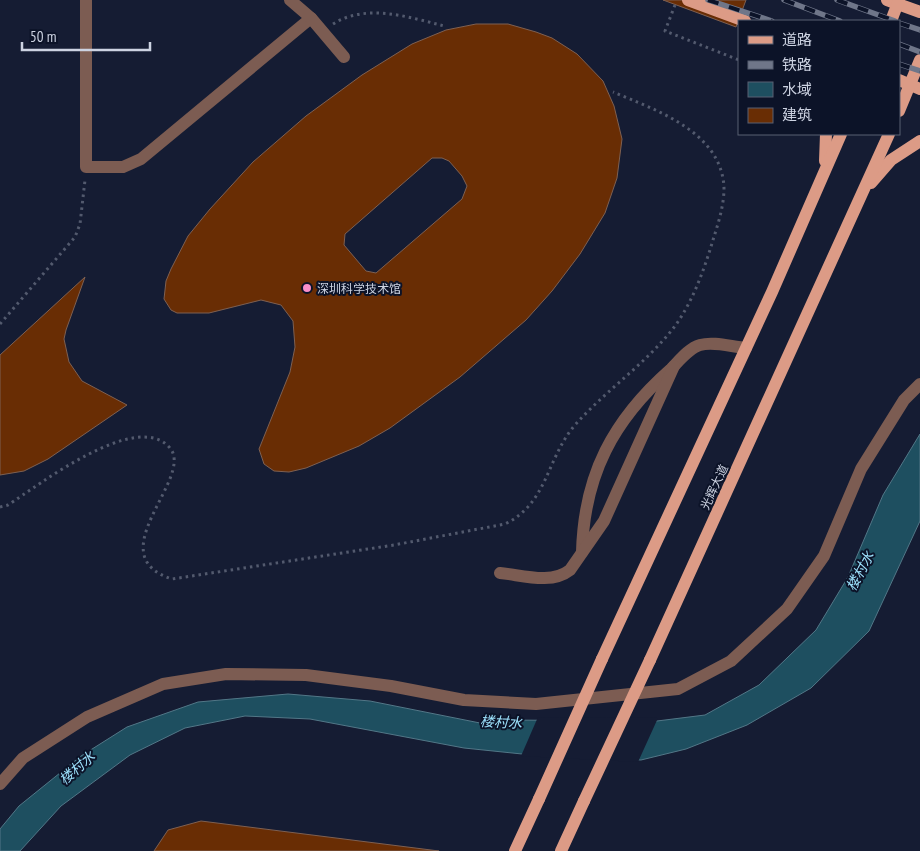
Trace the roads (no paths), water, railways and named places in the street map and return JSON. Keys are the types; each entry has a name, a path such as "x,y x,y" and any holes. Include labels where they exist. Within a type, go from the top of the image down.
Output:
{"main road":[{"path":"688,0 742,20"},
{"path":"891,20 895,1 920,12"},
{"path":"900,109 920,60"},
{"path":"821,178 827,152 826,135"},
{"path":"515,851 746,348 841,135"},
{"name":"光辉大道","path":"561,851 889,135"},
{"path":"851,220 867,188 891,160 920,140"}],"street":[{"path":"86,0 86,167 123,167 141,159 311,18"},
{"path":"290,0 311,18 344,57"},
{"path":"582,552 586,500 606,447 628,413 654,384 690,350 701,345 746,348"},
{"path":"500,572 545,578 559,576 570,570 604,521 674,366"},
{"path":"0,784 23,758 87,717 163,684 226,674 306,676 391,686 464,700 536,704 678,689 731,661 787,609 824,556 861,469 904,400 920,384"}],"water":[{"name":"楼村水","path":"920,434 920,521 869,631 811,688 747,725 686,749 641,760 522,754 464,748 310,719 245,716 185,728 130,755 61,806 20,851 0,851 0,829 19,806 81,756 127,727 198,702 288,694 370,701 480,723 501,720 657,721 705,715 759,685 816,630 848,577 883,495"}],"railway":[{"path":"708,0 769,20"},
{"path":"784,0 837,20"},
{"path":"837,0 892,20"},
{"path":"900,23 920,30"},
{"path":"900,44 920,52"},
{"path":"900,64 920,71"}],"place":[{"name":"深圳科学技术馆","path":"307,288"}]}
